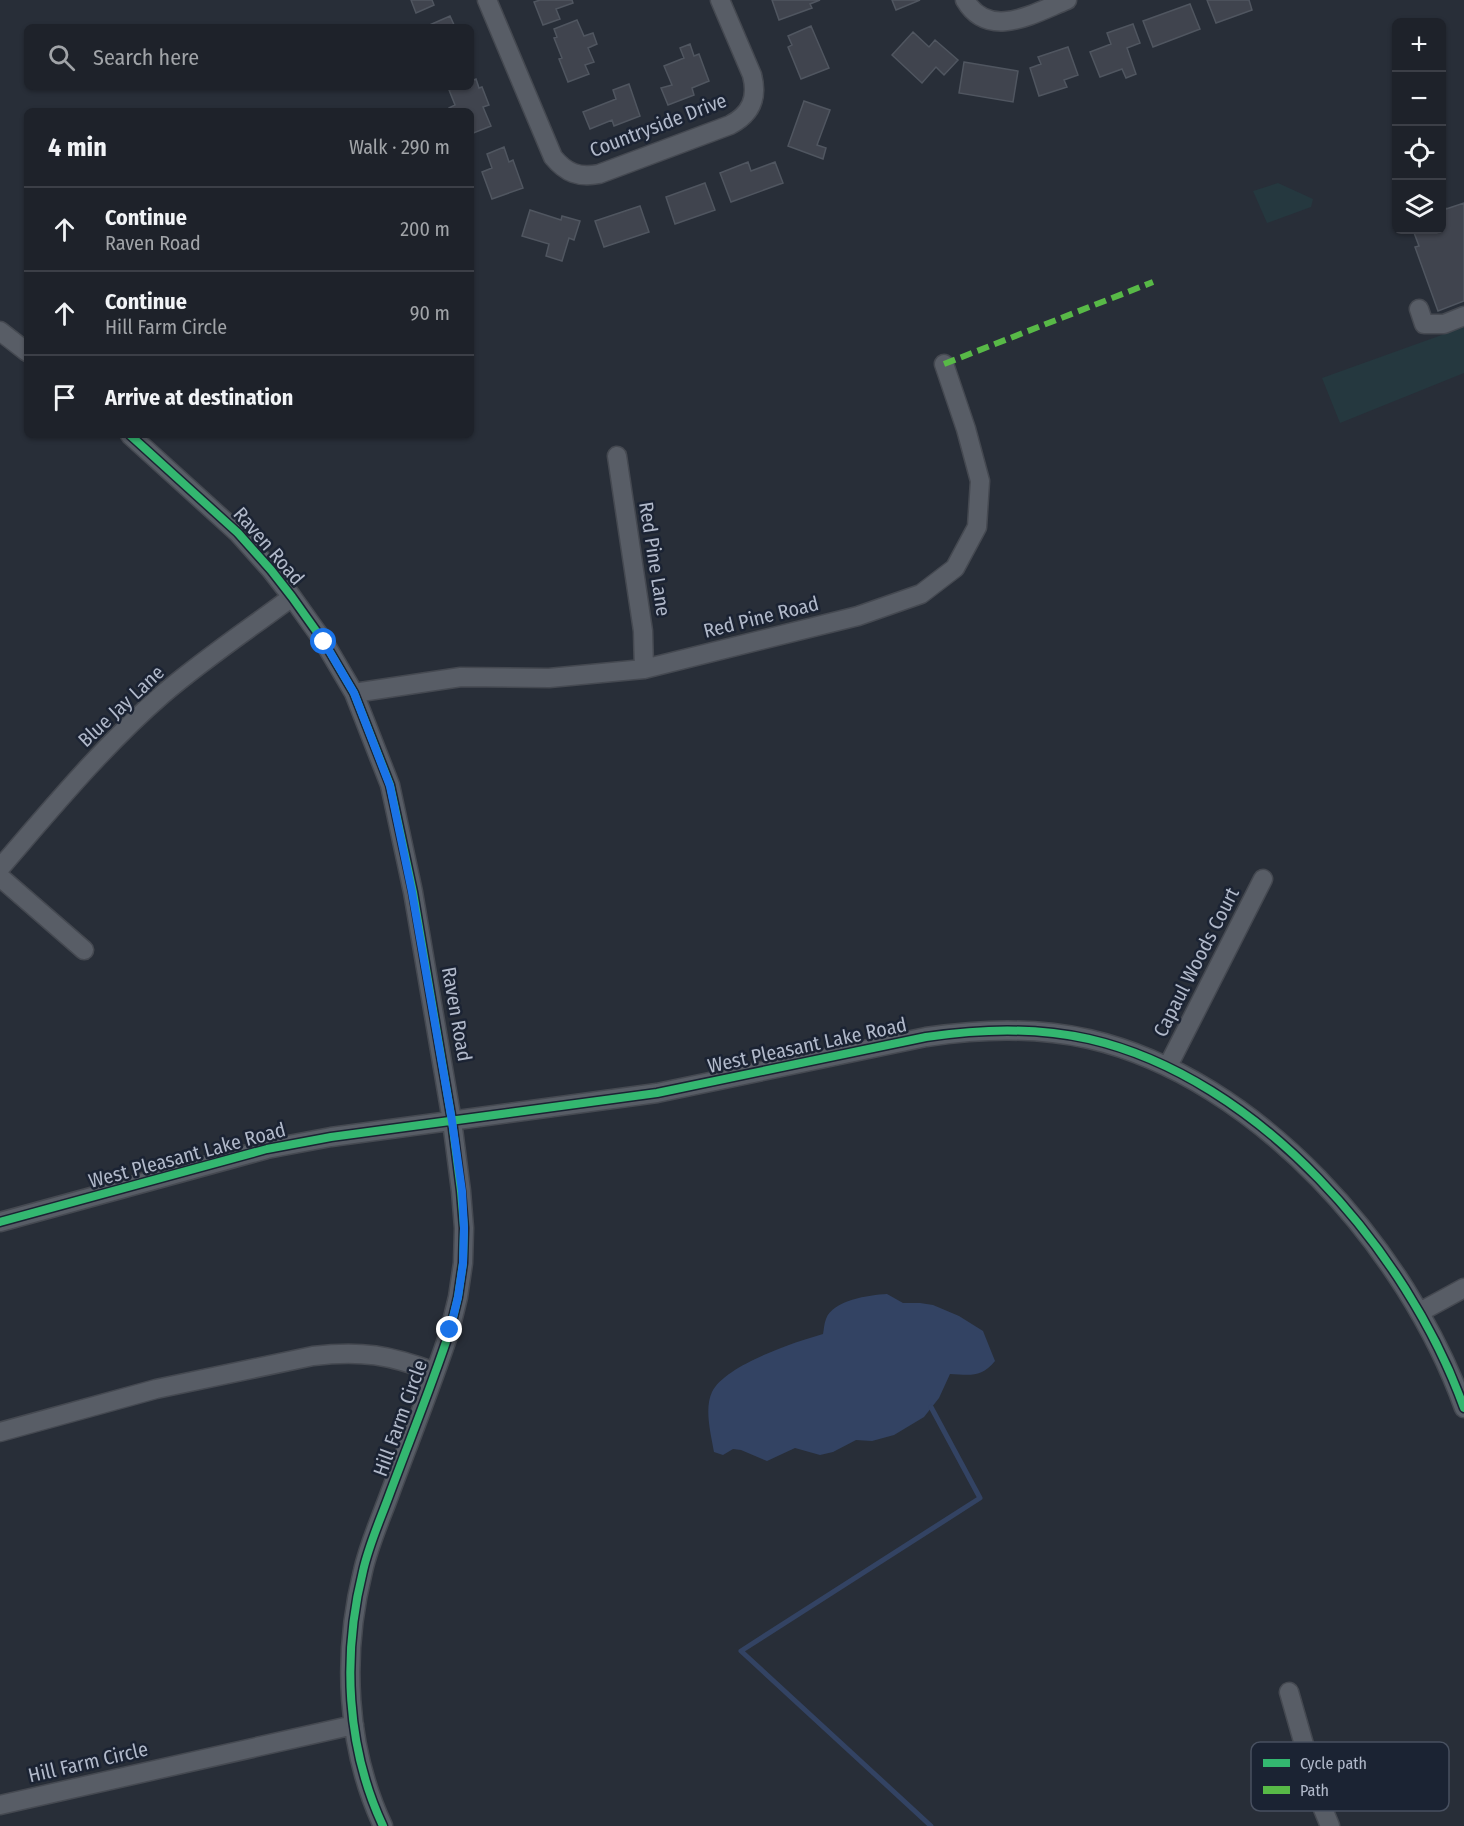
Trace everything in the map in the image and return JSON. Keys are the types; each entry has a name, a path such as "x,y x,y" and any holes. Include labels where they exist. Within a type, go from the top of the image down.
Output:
{"street":[{"name":"Countryside Drive","path":"487,0 551,153 560,166 570,173 586,176 598,174 730,125 741,119 749,110 754,98 755,86 720,0"},
{"path":"965,0 974,13 985,19 1002,22 1014,20 1067,0"},
{"path":"1419,309 1424,324 1444,324 1464,316"},
{"path":"0,331 24,350"},
{"name":"Red Pine Road","path":"354,693 461,677 549,678 644,669 858,616 921,594 955,568 976,527 980,481 966,429 944,364"},
{"name":"Raven Road","path":"133,438 238,533 271,570 324,642 354,693 390,786 412,892 452,1121"},
{"name":"Red Pine Lane","path":"616,456 643,631 644,669"},
{"name":"Blue Jay Lane","path":"0,868 80,777 147,709 210,656 292,597"},
{"path":"0,877 84,950"},
{"name":"Capaul Woods Court","path":"1168,1066 1263,879"},
{"name":"West Pleasant Lake Road","path":"0,1222 267,1149 331,1137 657,1093 926,1037 966,1031 1048,1032 1088,1039 1128,1050 1168,1066 1202,1084 1230,1103 1304,1164 1370,1237 1402,1282 1442,1354 1464,1408"},
{"name":"Hill Farm Circle","path":"0,1805 354,1725 350,1689 351,1648 355,1609 363,1570 450,1330 458,1297 463,1263 464,1228 462,1191 452,1121"},
{"path":"1420,1312 1464,1288"},
{"name":"Hill Farm Circle","path":"0,1432 156,1389 313,1356 366,1353 391,1357 435,1372"},
{"path":"1289,1692 1303,1742"},
{"path":"354,1725 364,1776 383,1826"},
{"path":"1324,1811 1330,1826"}],"shaded area":[{"path":"1278,183 1313,199 1311,207 1267,223 1253,191"},
{"path":"1464,327 1464,373 1340,423 1322,378"}],"water":[{"path":"887,1294 903,1303 933,1305 959,1316 983,1331 995,1361 980,1373 950,1374 939,1398 924,1417 894,1435 872,1441 856,1440 833,1452 820,1455 795,1448 767,1461 741,1450 733,1449 723,1455 714,1452 709,1406 712,1392 719,1382 745,1364 762,1356 823,1334 825,1321 836,1307 862,1297"}],"building":[{"path":"411,0 432,0 434,5 416,13"},
{"path":"572,0 573,3 556,9 560,19 543,25 534,2"},
{"path":"772,0 820,0 810,4 812,8 779,20"},
{"path":"892,0 920,0 896,10"},
{"path":"1207,0 1249,0 1252,10 1216,23"},
{"path":"1190,4 1200,29 1153,47 1143,21"},
{"path":"450,16 454,24 432,24"},
{"path":"577,20 584,36 593,33 597,44 588,48 594,62 585,65 589,74 568,82 559,59 562,58 554,38 557,37 554,29"},
{"path":"1133,24 1140,43 1127,48 1136,74 1126,78 1122,69 1100,77 1090,52 1111,44 1107,33"},
{"path":"811,26 829,68 801,79 788,47 792,45 788,36"},
{"path":"913,32 929,47 935,40 958,60 944,75 936,67 922,83 892,55"},
{"path":"690,44 694,56 699,54 709,81 692,88 694,95 668,105 661,88 672,85 664,66 684,58 680,48"},
{"path":"1068,47 1078,75 1064,80 1067,87 1039,96 1030,68 1041,64 1038,57"},
{"path":"964,62 1018,71 1013,102 959,93"},
{"path":"476,79 479,88 482,87 489,105 483,107 491,126 474,133 474,108 449,108 455,105 449,90 474,90 474,80"},
{"path":"629,84 640,116 614,126 612,120 590,129 583,112 616,99 613,90"},
{"path":"804,101 830,110 817,145 826,148 823,159 788,146"},
{"path":"504,147 509,162 513,160 523,188 492,199 482,172 492,168 487,154"},
{"path":"748,162 751,171 775,162 783,183 731,202 720,173"},
{"path":"705,183 715,210 675,224 666,197"},
{"path":"1464,203 1464,301 1438,311 1415,247 1419,246 1414,234 1446,234 1446,209"},
{"path":"640,206 649,232 604,247 595,221"},
{"path":"530,210 561,220 562,216 580,221 574,240 569,238 562,261 546,256 549,244 522,236"}],"waterway":[{"path":"931,1407 980,1498 741,1651 931,1826"}],"marked path":[{"path":"944,364 1153,282"}],"cycle path":[{"path":"133,438 238,533 271,570 324,642 354,693 390,785 413,892 452,1121 464,1228 463,1263 450,1330 372,1541 356,1603 350,1668 351,1700 361,1765 383,1826"},
{"path":"0,1222 267,1149 331,1137 657,1093 926,1037 987,1031 1048,1032 1089,1039 1151,1060 1211,1091 1267,1131 1318,1178 1365,1232 1405,1289 1438,1348 1464,1408"}],"route":[{"path":"324,642 354,693 390,786 412,892 462,1191 463,1263 450,1330"}]}
